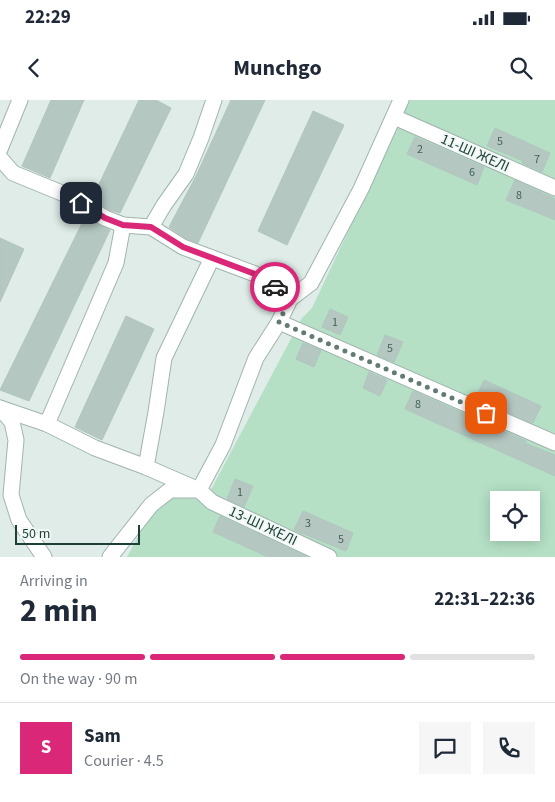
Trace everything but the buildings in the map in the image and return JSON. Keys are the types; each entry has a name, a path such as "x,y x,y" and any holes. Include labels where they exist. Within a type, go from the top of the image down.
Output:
{"street":[{"path":"0,149 20,100"},
{"path":"151,227 186,174 214,100"},
{"path":"110,557 151,504 170,490 200,490 223,446 256,358 279,322 290,299 311,283 361,188 402,100"},
{"name":"11-ШІ ЖЕЛІ","path":"394,117 555,188"},
{"path":"0,158 13,173 69,196 105,218 123,225 151,227 183,247 255,274 284,292 290,299"},
{"path":"47,424 116,263 123,225"},
{"path":"146,467 164,358 212,258"},
{"path":"279,322 555,443"},
{"path":"0,408 12,422 16,440 11,496 19,520 44,557"},
{"name":"13-ШІ ЖЕЛІ","path":"0,408 47,424 94,448 200,490 212,502 329,557"}],"green space":[{"path":"410,100 555,100 555,557 127,557 145,524 164,503 179,497 205,501 302,318 312,308"}],"way so far":[{"path":"275,287 284,292 290,299 279,322 486,413"}],"route":[{"path":"81,203 105,218 123,225 151,227 183,247 255,274 275,287"}]}
